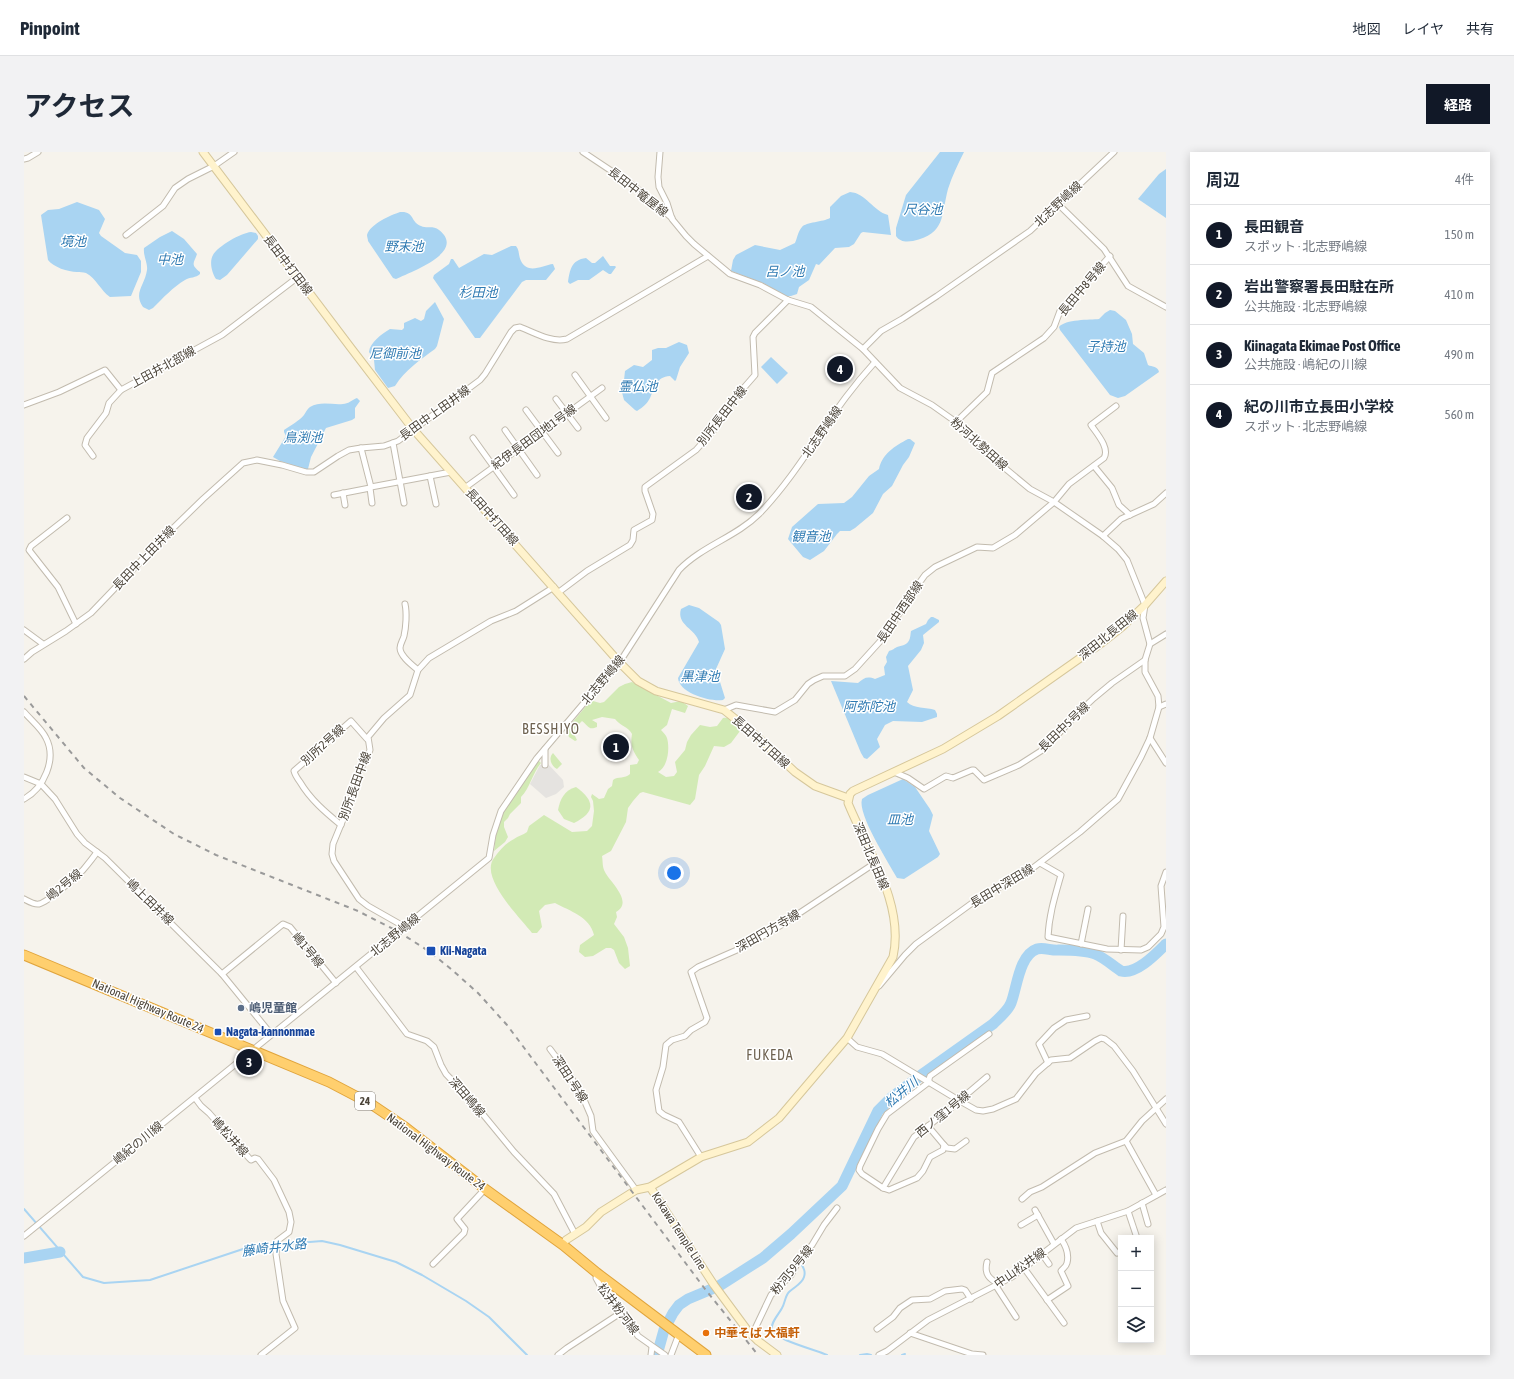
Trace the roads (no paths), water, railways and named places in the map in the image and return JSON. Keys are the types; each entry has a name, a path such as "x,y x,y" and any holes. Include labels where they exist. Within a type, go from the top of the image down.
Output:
{"highway":[{"name":"National Highway Route 24","path":"24,955 329,1082 371,1104 405,1127 485,1189 563,1245 597,1273 706,1355"}],"street":[{"path":"24,159 38,152"},
{"name":"長田中打田線","path":"202,152 414,429 619,662 638,681 656,690 724,710 754,732 795,772 815,786 848,798"},
{"path":"126,235 163,206 175,188 188,179 214,166 234,152"},
{"name":"長田中篭屋線","path":"583,152 634,186 672,218"},
{"name":"粉河北勢田線","path":"660,152 658,178 659,187 672,218 686,236 708,256 730,274 760,285 788,300 811,307 863,349 900,388 932,405 956,422 977,445 1030,489 1054,502 1102,536 1118,550 1127,560 1145,605 1143,618 1150,644"},
{"name":"北志野嶋線","path":"863,349 880,331 902,320 1022,237 1114,152"},
{"path":"1058,204 1110,256 1128,286 1166,307"},
{"name":"長田中上田井線","path":"24,659 42,644 76,624 91,613 163,538 243,463 257,460 306,472 314,472 349,450 384,446 398,441 480,380 515,328 520,328 553,340 560,341 567,339 708,256"},
{"name":"長田中8号線","path":"956,422 987,392 992,373 1044,338 1054,326 1060,311 1110,256"},
{"name":"上田井北部線","path":"24,405 59,392 105,370 121,390 222,335 298,277"},
{"name":"別所長田中線","path":"405,927 368,906 359,899 334,862 332,854 333,844 349,805 357,776 370,750 367,739 370,733 410,695 418,670 429,658 491,621 516,611 556,590 630,545 633,540 634,530 652,520 653,514 645,487 690,455 713,431 734,399 755,375 753,337 755,333 788,300"},
{"name":"北志野嶋線","path":"252,1050 489,858 493,835 501,811 537,758 619,662 636,639 679,570 686,562 735,532 757,516 791,476 846,398 874,362"},
{"path":"574,375 606,418"},
{"name":"紀伊長田団地1号線","path":"466,487 602,388"},
{"path":"93,456 85,445 86,438 106,414 109,403 121,390"},
{"path":"556,399 578,428"},
{"name":"長田中西部線","path":"724,710 736,705 775,712 795,700 808,684 814,680 823,676 845,676 855,669 885,636 925,575 935,567 977,547 989,548 998,545 1015,534 1054,502 1069,484 1104,458 1106,453 1104,445 1091,425 1116,406"},
{"path":"526,410 558,452"},
{"path":"505,430 537,475"},
{"path":"473,438 514,495"},
{"path":"393,443 404,503"},
{"path":"361,448 370,487 372,504"},
{"path":"1094,466 1112,488 1119,505 1130,515"},
{"path":"334,495 451,472"},
{"path":"430,476 436,504"},
{"path":"343,493 345,505"},
{"path":"1102,536 1121,519 1154,504 1166,493"},
{"path":"67,518 31,546 29,550 58,587 76,624"},
{"name":"深田北長田線","path":"650,1187 701,1157 740,1146 748,1142 779,1118 847,1038 893,957 895,937 893,911 884,884 848,803 850,794 856,788 943,749 1004,712 1122,627 1145,605 1166,581"},
{"path":"404,604 406,609 405,635 400,648 406,658 418,670"},
{"path":"24,630 42,644"},
{"path":"1166,634 1150,644 1145,660 1145,672 1158,696 1159,707 1150,738 1166,763"},
{"name":"長田中5号線","path":"894,772 908,778 924,789 946,776 953,778 974,770 984,780 1012,768 1033,757 1044,749 1094,698 1145,660"},
{"path":"1159,707 1166,704"},
{"path":"24,712 46,737 50,751 49,765 41,784 32,794 24,799"},
{"name":"別所2号線","path":"341,825 309,795 295,775 294,771 351,721 367,739"},
{"name":"長田中深田線","path":"874,990 904,955 916,944 979,898 1025,874 1080,832 1118,799 1150,738"},
{"path":"545,749 545,765"},
{"name":"嶋上田井線","path":"24,778 41,784 55,799 77,834 155,906 222,974 271,1034"},
{"name":"嶋2号線","path":"24,899 34,904 38,904 54,895 84,869 97,852"},
{"name":"深田円方寺線","path":"701,1157 679,1122 664,1115 659,1110 656,1090 663,1067 666,1045 672,1040 685,1036 691,1030 705,1022 707,1018 691,972 698,967 746,946 783,924 875,863"},
{"path":"1040,863 1061,875 1053,901 1048,937 1107,949 1141,950 1148,947 1161,934 1164,927 1161,886 1166,872"},
{"path":"1081,944 1088,909"},
{"path":"1121,950 1123,916"},
{"name":"嶋1号線","path":"222,974 283,924 290,928 336,983"},
{"name":"深田嶋線","path":"356,967 407,1034 427,1041 434,1047 446,1074 472,1101 514,1152 554,1194 575,1234"},
{"path":"1048,1063 1039,1044 1054,1028 1066,1020 1088,1016"},
{"path":"944,1145 943,1150 930,1157 923,1171 917,1178 889,1190 886,1190 862,1174 859,1170 878,1129 887,1114 929,1082 930,1076 989,1034"},
{"path":"847,1038 857,1047 882,1054 960,1101 976,1110 983,1111 994,1109 1016,1099 1036,1073 1051,1060 1070,1058 1101,1038 1105,1039 1114,1046 1166,1124"},
{"name":"深田1号線","path":"550,1049 571,1077 582,1096 591,1116 593,1131 636,1190"},
{"name":"嶋紀の川線","path":"24,1236 252,1050"},
{"name":"西ノ窪1号線","path":"883,1188 914,1137 960,1101 961,1098 987,1077"},
{"name":"嶋松井線","path":"195,1098 200,1106 209,1113 251,1160 255,1158 258,1159 274,1180 289,1212 289,1232 281,1237 276,1245 283,1301 295,1328 261,1355"},
{"path":"1022,1199 1030,1192 1042,1187 1095,1153 1126,1141 1142,1121 1166,1099"},
{"path":"928,1126 946,1148 955,1149 966,1141"},
{"path":"1126,1141 1156,1195"},
{"name":"Kokawa Temple Line","path":"563,1245 566,1240 586,1228 601,1212 636,1190 650,1187 716,1288 752,1335 777,1355"},
{"path":"433,1264 464,1233 464,1227 458,1219 485,1189"},
{"name":"中山松井線","path":"879,1355 887,1351 928,1320 997,1285 1024,1268 1061,1238 1076,1228 1128,1211 1166,1190"},
{"path":"1142,1204 1148,1224"},
{"name":"粉河59号線","path":"752,1335 771,1295 795,1270 799,1260 812,1245 824,1225 837,1208"},
{"path":"1128,1211 1136,1235"},
{"path":"1021,1225 1036,1212 1054,1244"},
{"path":"1096,1221 1101,1233 1117,1253"},
{"path":"1047,1300 1068,1286 1061,1271 1066,1264 1067,1253 1061,1238"},
{"path":"1042,1254 1049,1264"},
{"path":"987,1262 985,1268 986,1273 997,1285 1016,1317"},
{"path":"1024,1268 1064,1323"},
{"name":"松井粉河線","path":"597,1273 596,1278 605,1294 622,1312 638,1336 665,1355"},
{"path":"877,1329 893,1317 900,1308 912,1300 930,1299 945,1291 962,1289 965,1290 971,1299"},
{"path":"558,1355 622,1312"},
{"path":"671,1355 677,1333"},
{"path":"910,1333 972,1354 983,1355"},
{"path":"651,1355 654,1348"}],"water":[{"name":"尺谷池","path":"940,152 964,152 948,189 943,215 940,222 931,234 924,238 913,241 901,240 896,236 896,228 906,195"},
{"path":"1166,169 1166,218 1138,199 1159,174"},
{"name":"呂ノ池","path":"850,192 861,195 878,210 888,215 891,235 863,232 854,244 849,247 835,248 819,265 816,264 809,280 799,287 797,294 791,296 786,296 765,284 731,271 733,260 736,255 755,245 780,250 795,243 804,225 830,218 830,207 841,196"},
{"name":"境池","path":"77,202 99,210 105,219 99,233 101,236 125,253 137,255 141,261 141,272 131,296 110,297 90,275 83,272 73,272 61,269 50,263 48,260 41,215 48,210 59,209"},
{"name":"野末池","path":"400,212 408,213 415,222 421,226 439,230 446,238 446,246 442,253 434,260 396,279 393,278 368,241 367,235 376,224"},
{"name":"中池","path":"172,231 184,239 197,254 194,265 200,274 181,283 149,310 143,307 139,297 140,289 147,270 144,248"},
{"path":"251,232 256,233 258,239 227,275 220,280 216,279 213,274 211,261 213,255 230,240"},
{"name":"杉田池","path":"511,246 516,246 521,261 528,268 536,268 553,264 555,269 546,280 526,280 522,282 480,338 475,338 433,278 434,275 449,264 451,259 453,259 459,268 484,254 492,255"},
{"path":"603,256 610,266 616,267 611,274 603,270 589,280 578,280 570,284 568,282 574,263 586,258 592,263 595,263"},
{"name":"尼御前池","path":"435,302 444,319 437,346 408,370 395,386 388,388 375,370 374,360 369,352 370,348 380,336 390,329 402,330 404,328 404,323 415,318 421,321 424,319 426,311"},
{"name":"子持池","path":"1110,310 1115,311 1126,320 1132,334 1133,344 1144,353 1148,365 1156,368 1159,372 1125,396 1118,398 1110,395 1059,327 1062,324 1072,321 1099,319"},
{"name":"霊仏池","path":"679,342 687,345 689,353 680,367 676,380 675,381 670,376 659,380 646,404 637,411 635,410 624,400 620,385 624,380 625,371 634,365 643,367 652,360 652,350 666,348"},
{"path":"771,357 788,373 777,384 761,367"},
{"name":"鳥渕池","path":"357,398 360,401 355,408 355,418 326,428 311,457 307,470 280,461 273,457 286,436 284,430 300,419 310,407 322,404 345,404"},
{"name":"観音池","path":"908,439 915,443 909,457 892,486 883,494 873,513 850,531 840,531 824,551 810,560 803,557 788,539 792,527 818,504 844,503 852,497 869,476 879,469 886,455"},
{"name":"黒津池","path":"689,605 699,608 721,625 725,649 716,669 725,698 723,700 711,700 689,692 680,683 678,678 699,642 681,619 681,609"},
{"name":"阿弥陀池","path":"931,617 939,620 939,622 923,635 924,643 921,650 908,666 913,690 907,702 917,707 935,710 937,717 922,722 893,721 885,725 877,739 880,747 867,759 864,758 831,681 858,683 866,678 875,679 885,675 884,667 887,662 886,657 889,651 906,644 910,639 911,631 926,624"},
{"name":"皿池","path":"903,779 915,787 933,815 929,831 940,854 938,857 904,879 897,878 869,827 864,816 862,806 862,799 868,795"}],"waterway":[{"name":"松井川","path":"657,1355 664,1330 679,1305 688,1299 719,1286 763,1258 791,1234 842,1186 878,1111 891,1098 924,1073 993,1024 1008,1009 1022,965 1031,952 1042,948 1087,952 1095,954 1121,971 1127,971 1133,970 1145,963 1166,944"},
{"name":"藤崎井水路","path":"24,1209 83,1277 104,1283 150,1280 249,1247 322,1241 340,1245 396,1262 422,1275 466,1301 489,1317 527,1355"},
{"path":"24,1258 60,1252"},
{"path":"800,1262 805,1275 800,1284 788,1294 783,1306 773,1322 772,1330 775,1334 788,1341 827,1355"},
{"path":"860,1355 871,1355"}],"railway":[{"path":"24,696 84,768 120,798 174,834 216,855 358,911 399,932 430,952 478,993 507,1025 705,1289 758,1355"}],"place":[{"name":"紀の川市立長田小学校","path":"840,369"},
{"name":"岩出警察署長田駐在所","path":"749,497"},
{"name":"長田観音","path":"616,747"},
{"name":"Kii-Nagata","path":"431,951"},
{"name":"嶋児童館","path":"241,1008"},
{"name":"Nagata-kannonmae","path":"218,1032"},
{"name":"Kiinagata Ekimae Post Office","path":"249,1062"},
{"name":"中華そば 大福軒","path":"706,1333"}],"district":[{"name":"BESSHIYO","path":"551,729"},
{"name":"FUKEDA","path":"770,1055"}]}
